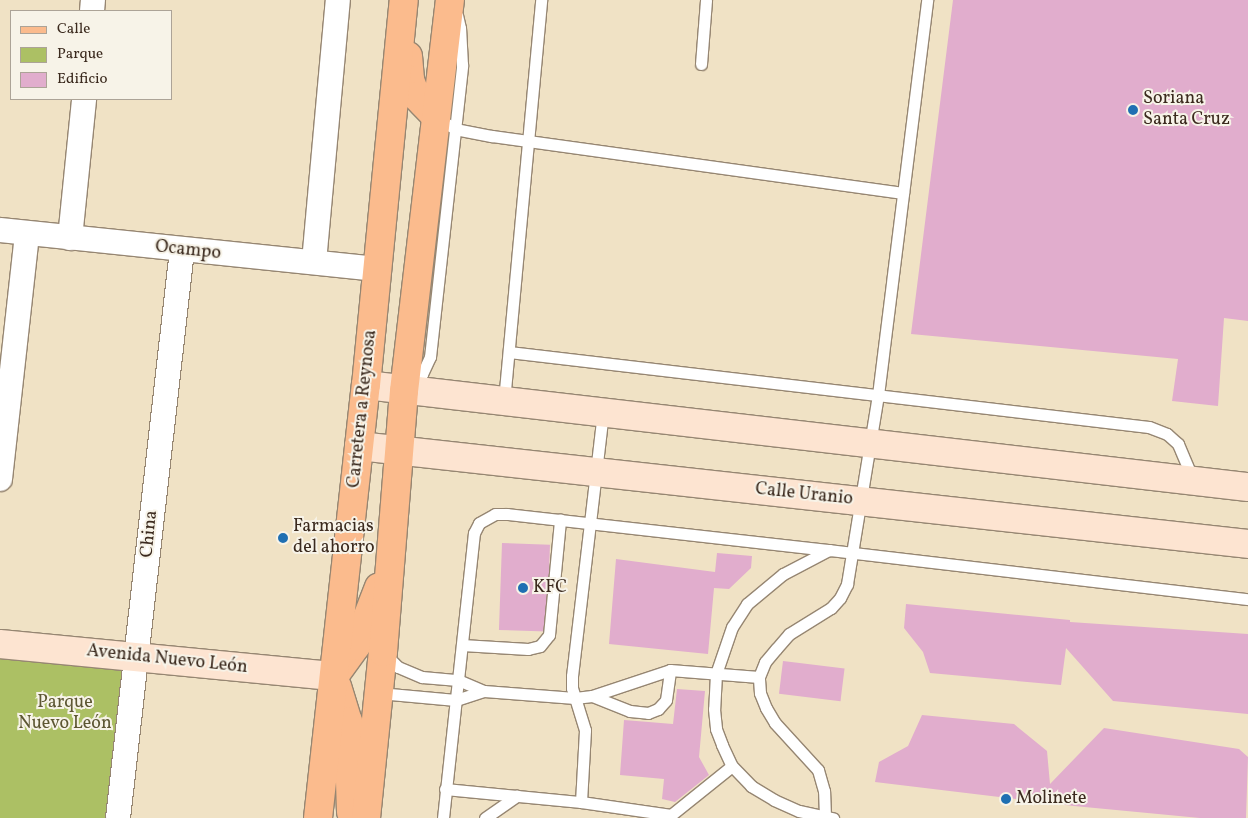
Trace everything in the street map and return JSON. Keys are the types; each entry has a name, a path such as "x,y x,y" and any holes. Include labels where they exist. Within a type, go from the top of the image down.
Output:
{"main road":[{"path":"404,0 410,80 416,96 445,123"},
{"name":"Carretera a Reynosa","path":"318,818 366,385 404,0"},
{"path":"366,818 383,652 404,391 445,123 451,0"},
{"path":"352,818 348,721 334,676 356,646 390,554"}],"street":[{"path":"314,262 338,0"},
{"path":"70,238 84,100"},
{"name":"Ocampo","path":"0,230 377,269"},
{"path":"0,479 27,233"},
{"name":"China","path":"118,818 182,250"},
{"path":"366,385 404,391 603,412 1248,487"},
{"name":"Calle Uranio","path":"359,446 1248,544"},
{"name":"Avenida Nuevo León","path":"0,644 334,676"}],"lane":[{"path":"504,401 541,0"},
{"path":"701,64 706,0"},
{"path":"829,550 783,574 747,604 732,627 716,674 714,709 716,729 732,766 751,786 774,800 799,811 829,818 818,770 775,723 760,693 759,677 765,662 789,634 831,608 840,598 847,584 878,395 927,0"},
{"path":"445,123 529,140 903,193"},
{"path":"509,352 1149,426 1167,434 1178,444 1194,481"},
{"path":"581,802 585,730 575,698 572,676 598,472 603,412"},
{"path":"443,818 474,532 479,523 487,517 507,514 591,523 1248,599"},
{"path":"462,645 528,649 540,646 549,635 560,520"},
{"path":"383,652 398,667 408,673 422,677 458,680 484,691 575,698 592,696 670,670 759,677"},
{"path":"592,696 630,711 648,713 658,709 666,700 670,670"},
{"path":"379,692 456,700 484,691"},
{"path":"445,789 581,802 671,816 732,766"},
{"path":"485,818 517,796"}],"green space":[{"name":"Parque Nuevo León","path":"0,643 137,656 118,818 0,818"}],"building":[{"path":"953,0 1248,0 1248,321 1224,318 1218,406 1172,401 1178,359 911,334"},
{"name":"KFC","path":"502,543 550,545 547,632 499,630"},
{"path":"717,553 752,556 751,568 729,589 714,588 708,654 609,644 616,559 715,572"},
{"path":"906,604 1070,620 1070,622 1248,634 1248,714 1113,701 1066,648 1061,685 930,673 923,652 904,628"},
{"path":"783,661 845,669 841,701 779,694"},
{"path":"677,689 705,691 699,757 709,775 675,802 662,799 664,779 620,775 624,720 673,724"},
{"path":"922,715 1014,724 1047,751 1050,784 1104,728 1239,749 1248,757 1246,818 1200,818 1074,806 875,782 879,762 908,746"}],"place":[{"name":"Soriana Santa Cruz","path":"1133,110"},
{"name":"Farmacias del ahorro","path":"283,538"},
{"name":"KFC","path":"523,588"},
{"name":"Molinete","path":"1006,799"}]}
